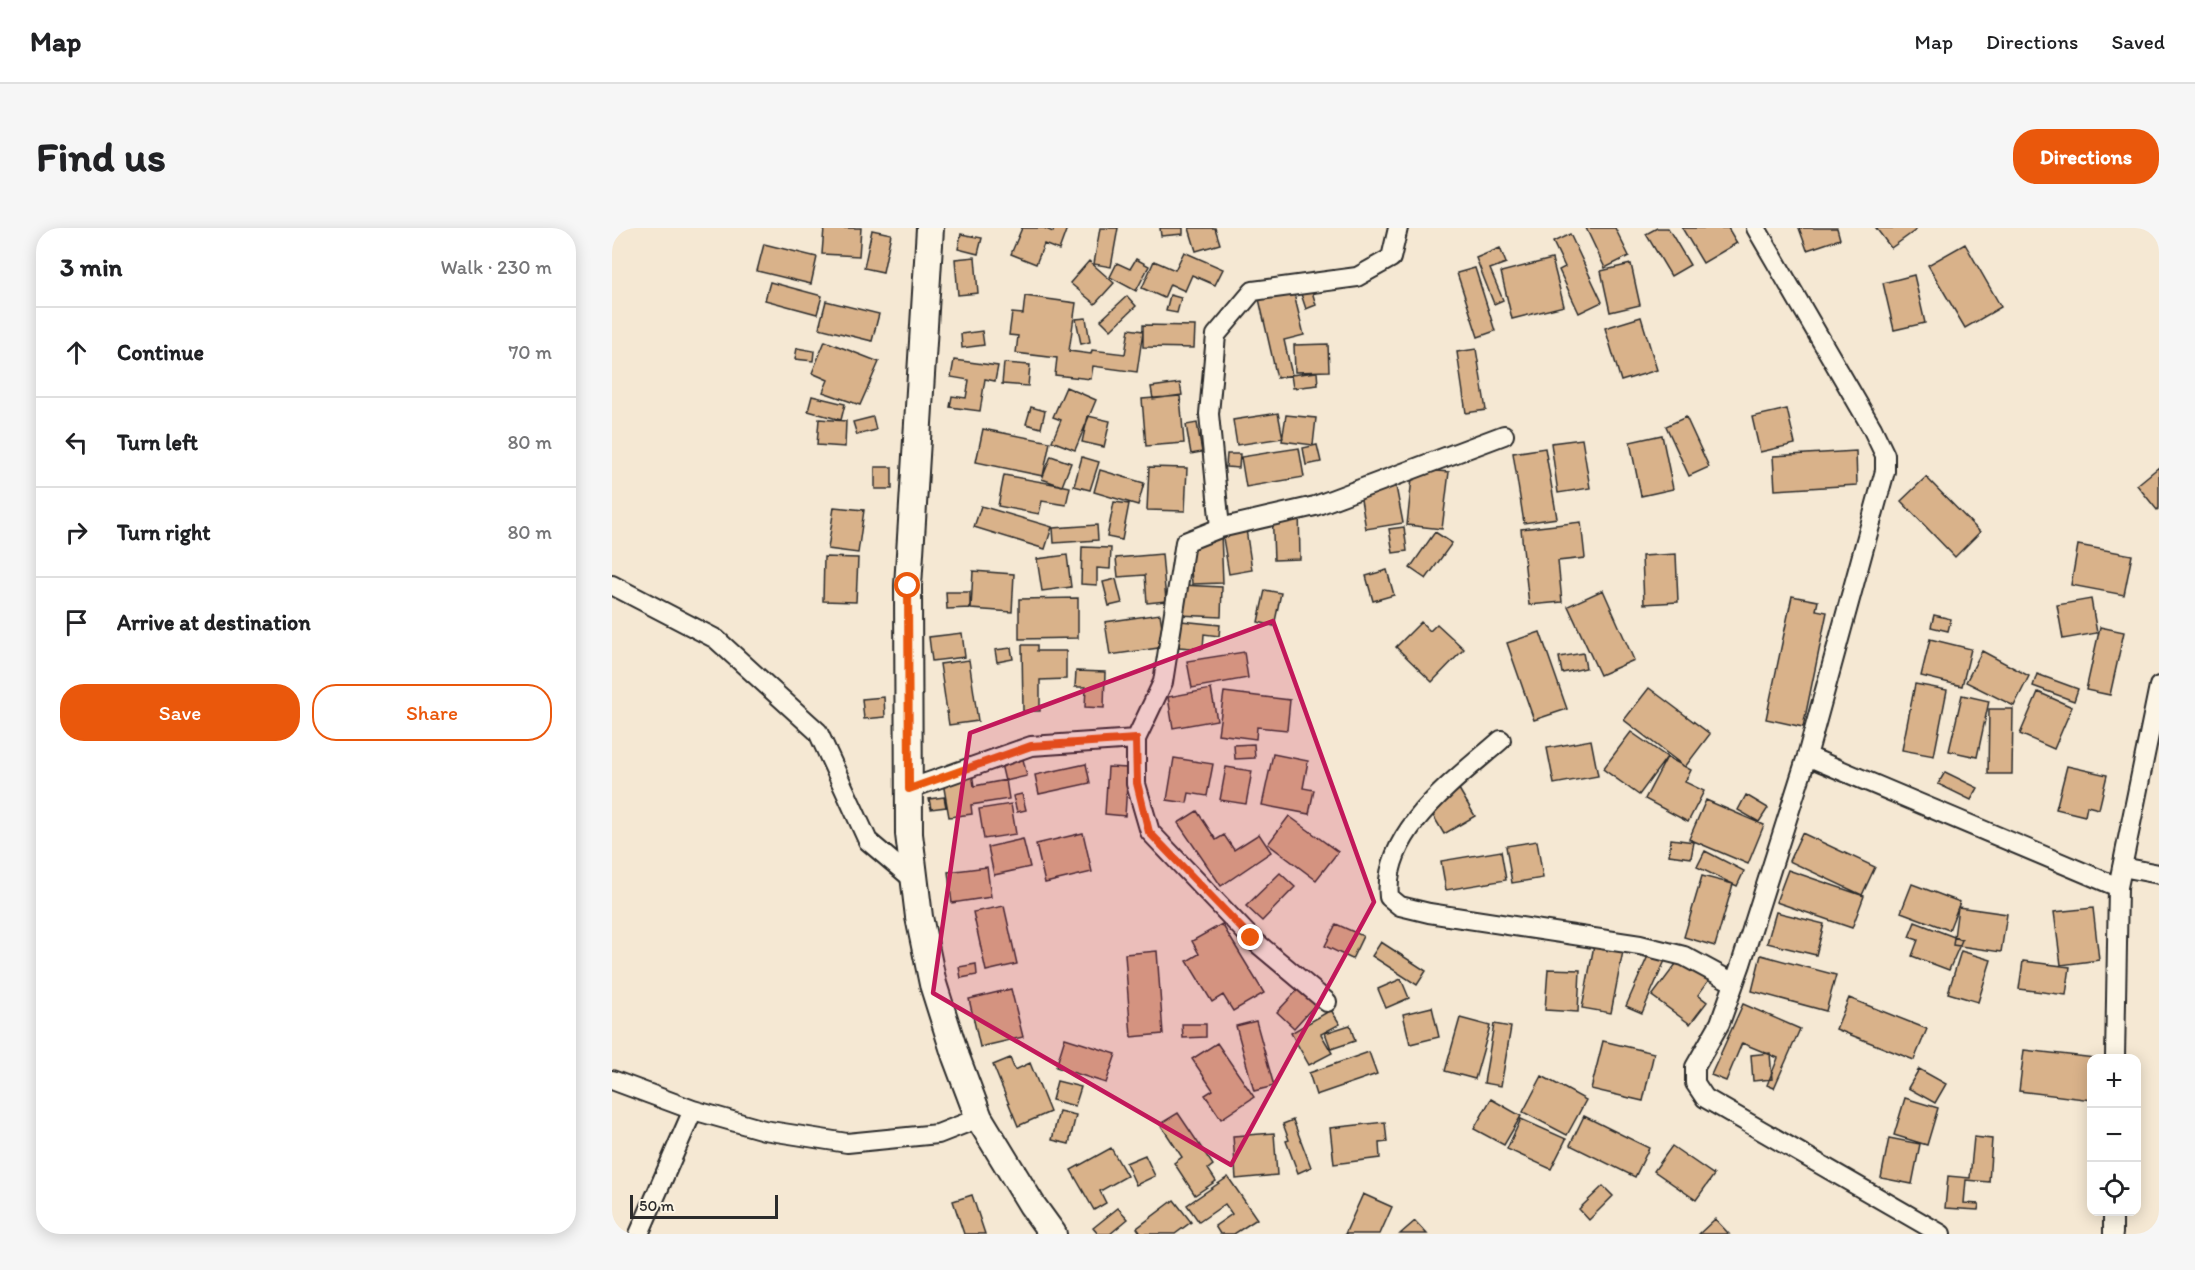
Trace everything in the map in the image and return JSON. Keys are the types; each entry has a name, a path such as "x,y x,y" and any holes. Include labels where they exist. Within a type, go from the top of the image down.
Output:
{"street":[{"path":"930,228 908,586 909,834 919,917 933,984 956,1057 979,1118 1032,1205 1053,1234"},
{"path":"1220,528 1209,414 1216,335 1253,291 1357,277 1391,258 1398,228"},
{"path":"1756,228 1872,428 1885,454 1885,471 1807,756 1734,983 1719,1023 1695,1067 1695,1083 1705,1098 1941,1234"},
{"path":"1327,1002 1251,938 1149,832 1137,783 1136,739 1163,682 1185,542 1220,528 1315,506 1504,435"},
{"path":"612,585 716,639 818,732 867,841 915,880"},
{"path":"2115,1054 2118,887 2159,687"},
{"path":"909,789 1031,746 1136,739"},
{"path":"1501,740 1425,808 1393,857 1388,882 1389,897 1400,906 1429,914 1651,947 1684,956 1734,983"},
{"path":"1807,756 2118,887"},
{"path":"2122,867 2159,874"},
{"path":"612,1080 693,1110 764,1130 847,1143 938,1134 979,1118"},
{"path":"639,1234 693,1110"},
{"path":"2113,1216 2113,1234"}],"highlighted area":[{"path":"1273,621 1374,902 1231,1165 933,993 970,733"}],"building":[{"path":"824,228 861,228 859,256 822,254"},
{"path":"1022,228 1044,228 1053,232 1054,228 1067,228 1059,250 1044,244 1036,264 1011,254"},
{"path":"1100,228 1118,228 1111,267 1094,264"},
{"path":"1160,228 1183,228 1183,234 1161,236"},
{"path":"1189,228 1215,228 1220,244 1196,251"},
{"path":"1586,228 1615,228 1629,256 1605,268"},
{"path":"1657,228 1668,228 1690,265 1671,276 1646,234"},
{"path":"1682,228 1728,228 1737,243 1703,263"},
{"path":"1799,228 1837,228 1840,239 1807,250"},
{"path":"1876,228 1915,228 1916,230 1891,248"},
{"path":"872,230 891,234 883,272 864,268"},
{"path":"961,234 982,238 978,254 958,249"},
{"path":"1570,234 1602,302 1579,313 1559,270 1565,267 1553,242"},
{"path":"764,244 817,257 811,284 757,271"},
{"path":"1965,244 2001,307 1965,328 1928,265"},
{"path":"1500,248 1506,263 1490,269 1503,300 1494,304 1476,258"},
{"path":"1184,252 1223,269 1215,285 1192,275 1185,291 1170,284 1164,298 1142,288 1154,261 1175,270"},
{"path":"975,257 978,293 958,295 955,259"},
{"path":"1136,259 1149,266 1136,291 1110,277 1117,263 1130,269"},
{"path":"1552,259 1564,306 1512,319 1501,272"},
{"path":"1089,261 1114,283 1095,304 1070,283"},
{"path":"1631,264 1640,305 1610,312 1601,271"},
{"path":"1475,268 1495,331 1478,337 1457,273"},
{"path":"1914,275 1925,323 1894,330 1883,283"},
{"path":"770,282 822,296 817,314 765,300"},
{"path":"1291,282 1304,335 1284,340 1292,375 1277,378 1257,290"},
{"path":"1311,288 1316,305 1306,309 1300,291"},
{"path":"1170,295 1181,298 1177,313 1166,311"},
{"path":"1025,296 1076,303 1069,351 1091,354 1092,350 1125,354 1129,329 1143,331 1137,372 1093,366 1091,379 1055,375 1057,358 1016,353 1018,336 1009,335 1012,313 1023,314"},
{"path":"1127,296 1136,306 1111,330 1101,320"},
{"path":"826,301 879,314 872,341 819,328"},
{"path":"1641,317 1657,370 1621,381 1605,328"},
{"path":"1086,318 1090,342 1081,344 1076,319"},
{"path":"1143,325 1195,326 1194,348 1143,347"},
{"path":"982,331 984,345 962,348 961,334"},
{"path":"825,341 879,362 860,405 823,392 828,380 812,373"},
{"path":"1328,344 1329,371 1295,372 1294,345"},
{"path":"797,348 814,351 813,361 795,359"},
{"path":"1476,349 1486,410 1466,413 1457,352"},
{"path":"954,360 998,366 995,381 985,379 980,411 950,407 952,396 966,398 969,380 951,377"},
{"path":"1004,363 1030,365 1028,386 1002,384"},
{"path":"1317,372 1318,385 1293,388 1291,375"},
{"path":"1180,383 1182,395 1153,399 1151,387"},
{"path":"1066,387 1096,400 1075,450 1052,441 1061,420 1053,417"},
{"path":"812,396 845,404 841,420 808,411"},
{"path":"1180,396 1184,443 1146,446 1142,399"},
{"path":"1031,407 1045,411 1041,428 1026,424"},
{"path":"1787,409 1795,444 1760,452 1752,417"},
{"path":"1278,413 1283,438 1237,445 1233,420"},
{"path":"1286,415 1316,418 1313,445 1282,441"},
{"path":"1088,416 1110,421 1104,447 1082,442"},
{"path":"873,417 876,430 857,435 853,422"},
{"path":"1686,417 1709,467 1689,476 1666,426"},
{"path":"819,419 846,421 845,447 817,445"},
{"path":"1197,423 1202,452 1191,454 1186,425"},
{"path":"983,429 1050,442 1043,476 976,462"},
{"path":"1662,435 1673,489 1641,496 1630,442"},
{"path":"1582,439 1590,488 1558,493 1551,443"},
{"path":"1317,445 1321,462 1306,465 1303,448"},
{"path":"1299,448 1304,477 1246,487 1241,457"},
{"path":"1545,448 1557,518 1524,523 1513,453"},
{"path":"1856,451 1857,485 1775,490 1773,456"},
{"path":"1227,454 1240,454 1239,468 1226,467"},
{"path":"1051,456 1071,463 1062,486 1042,479"},
{"path":"1082,457 1099,462 1090,490 1074,486"},
{"path":"875,467 892,467 892,489 875,489"},
{"path":"1149,467 1187,468 1185,511 1147,510"},
{"path":"2159,467 2159,508 2157,510 2137,485"},
{"path":"1413,469 1449,472 1442,529 1407,525"},
{"path":"1100,470 1144,483 1138,505 1094,492"},
{"path":"1004,475 1070,487 1066,505 1042,501 1039,514 998,506"},
{"path":"1394,476 1403,523 1366,529 1358,482"},
{"path":"1926,477 1980,532 1955,557 1901,501"},
{"path":"1114,502 1129,504 1122,540 1107,537"},
{"path":"981,506 1052,527 1045,549 974,527"},
{"path":"834,507 864,510 858,553 828,549"},
{"path":"1272,507 1299,507 1300,559 1274,560"},
{"path":"1581,522 1585,558 1558,561 1562,602 1529,605 1521,529"},
{"path":"1097,525 1098,540 1054,543 1053,528"},
{"path":"1404,527 1407,551 1393,553 1389,529"},
{"path":"1246,529 1252,570 1229,574 1222,532"},
{"path":"1435,532 1452,543 1426,579 1410,568"},
{"path":"1221,533 1223,583 1192,584 1189,535"},
{"path":"2078,545 2132,555 2124,595 2071,585"},
{"path":"1082,547 1111,548 1110,569 1097,568 1097,585 1081,584"},
{"path":"1162,554 1166,601 1147,603 1145,575 1118,577 1116,558"},
{"path":"1676,554 1678,602 1644,604 1642,556"},
{"path":"1067,555 1071,587 1042,591 1037,559"},
{"path":"824,557 858,558 856,602 823,601"},
{"path":"1387,570 1394,595 1373,601 1366,576"},
{"path":"973,571 1014,574 1012,612 971,609"},
{"path":"1116,579 1122,603 1109,606 1103,582"},
{"path":"1181,585 1222,587 1221,617 1179,615"},
{"path":"1265,590 1281,593 1274,626 1258,622"},
{"path":"1603,590 1634,660 1600,675 1568,606"},
{"path":"946,592 970,592 970,608 947,609"},
{"path":"1792,596 1818,601 1816,610 1827,612 1803,727 1766,719"},
{"path":"1078,598 1078,638 1019,639 1019,599"},
{"path":"2091,599 2097,633 2063,639 2057,605"},
{"path":"1160,614 1165,647 1110,655 1105,622"},
{"path":"1934,615 1951,619 1948,631 1931,627"},
{"path":"1181,621 1220,625 1219,636 1204,634 1203,649 1179,647"},
{"path":"1421,622 1430,631 1437,624 1464,649 1432,682 1396,647"},
{"path":"2100,627 2124,632 2110,695 2086,690"},
{"path":"1540,632 1567,709 1534,720 1507,643"},
{"path":"962,633 965,657 932,661 929,637"},
{"path":"1930,639 1971,649 1962,686 1921,676"},
{"path":"1022,645 1037,645 1037,651 1066,651 1066,679 1040,680 1040,711 1023,711"},
{"path":"1011,648 1013,659 997,662 995,650"},
{"path":"1982,651 2029,676 2014,706 1966,682"},
{"path":"1244,652 1248,678 1192,688 1187,661"},
{"path":"1583,653 1586,668 1562,673 1559,657"},
{"path":"969,660 978,721 949,725 940,664"},
{"path":"1076,671 1105,672 1104,708 1085,707 1086,687 1075,687"},
{"path":"2037,674 2078,689 2074,701 2033,686"},
{"path":"1915,684 1947,690 1934,756 1902,750"},
{"path":"1649,688 1710,734 1685,767 1624,720"},
{"path":"1211,689 1217,720 1173,728 1168,697"},
{"path":"1224,692 1290,700 1287,730 1257,727 1256,739 1218,734"},
{"path":"2038,692 2072,707 2054,749 2020,734"},
{"path":"1962,695 1989,701 1977,757 1949,751"},
{"path":"884,697 885,717 864,719 862,699"},
{"path":"1989,709 2013,709 2012,774 1988,774"},
{"path":"1631,732 1667,757 1639,795 1603,769"},
{"path":"1591,740 1598,776 1554,784 1547,748"},
{"path":"1254,744 1255,758 1235,759 1234,745"},
{"path":"1273,754 1308,761 1303,788 1314,790 1309,814 1262,805"},
{"path":"1022,755 1027,776 1005,781 1000,760"},
{"path":"1667,757 1691,770 1685,782 1704,791 1688,822 1645,799"},
{"path":"1174,758 1213,764 1207,796 1189,793 1187,803 1167,800"},
{"path":"1086,764 1090,783 1039,794 1035,775"},
{"path":"971,766 974,786 1006,780 1009,799 971,805 972,814 949,817 941,771"},
{"path":"2067,766 2107,775 2099,809 2087,806 2085,816 2056,809"},
{"path":"1108,767 1128,768 1125,816 1105,814"},
{"path":"1226,767 1252,771 1246,804 1220,800"},
{"path":"1945,772 1978,788 1971,800 1938,784"},
{"path":"1456,784 1475,816 1444,834 1425,802"},
{"path":"1022,794 1026,810 1017,812 1013,796"},
{"path":"1746,795 1768,808 1759,822 1738,810"},
{"path":"944,797 946,807 931,809 929,799"},
{"path":"1706,800 1764,825 1748,864 1689,839"},
{"path":"1011,804 1016,834 984,839 979,809"},
{"path":"1197,811 1216,840 1224,835 1234,850 1259,834 1271,852 1221,886 1178,823"},
{"path":"1289,816 1338,852 1316,880 1268,844"},
{"path":"1083,833 1092,872 1045,883 1036,844"},
{"path":"1802,833 1875,867 1862,895 1789,861"},
{"path":"1023,839 1030,867 994,875 988,847"},
{"path":"1671,839 1694,842 1691,858 1669,855"},
{"path":"1537,841 1543,878 1512,883 1506,846"},
{"path":"1501,851 1506,880 1446,890 1441,861"},
{"path":"1705,851 1744,871 1737,886 1697,867"},
{"path":"987,867 991,897 952,903 948,872"},
{"path":"1788,870 1864,896 1852,928 1776,902"},
{"path":"1280,873 1295,887 1262,921 1246,906"},
{"path":"1702,876 1733,884 1715,946 1684,937"},
{"path":"1912,884 1960,902 1949,930 1901,912"},
{"path":"1004,906 1017,964 986,971 973,912"},
{"path":"1958,907 2007,914 2001,952 1953,945"},
{"path":"2093,908 2099,960 2061,965 2054,912"},
{"path":"1776,912 1824,924 1816,955 1767,943"},
{"path":"1915,922 1962,940 1949,970 1912,956 1918,940 1909,937"},
{"path":"1222,924 1264,993 1233,1011 1223,995 1212,1002 1187,961 1199,954 1192,941"},
{"path":"1336,924 1363,936 1352,959 1325,946"},
{"path":"1596,935 1625,941 1611,1013 1582,1008"},
{"path":"1381,942 1426,971 1417,985 1372,956"},
{"path":"1651,949 1667,956 1642,1013 1626,1006"},
{"path":"1157,951 1163,1034 1131,1037 1125,954"},
{"path":"1961,951 1991,960 1978,1002 1948,993"},
{"path":"1761,955 1836,975 1826,1011 1752,991"},
{"path":"1682,956 1711,977 1698,995 1707,1002 1690,1024 1652,996"},
{"path":"2023,961 2070,967 2066,995 2019,989"},
{"path":"976,964 977,975 961,978 959,967"},
{"path":"1548,969 1580,970 1578,1012 1545,1010"},
{"path":"1401,979 1409,998 1386,1008 1378,989"},
{"path":"1307,980 1324,995 1294,1028 1277,1012"},
{"path":"1011,989 1023,1037 980,1047 969,999"},
{"path":"1849,998 1927,1029 1914,1060 1836,1029"},
{"path":"1743,1004 1800,1029 1774,1088 1767,1085 1778,1058 1742,1043 1726,1081 1711,1075"},
{"path":"1432,1007 1439,1037 1410,1044 1403,1014"},
{"path":"1331,1010 1340,1024 1321,1034 1332,1053 1309,1065 1291,1033"},
{"path":"1460,1018 1490,1026 1475,1079 1445,1071"},
{"path":"1256,1021 1274,1086 1254,1091 1236,1026"},
{"path":"1182,1024 1206,1024 1206,1037 1183,1038"},
{"path":"1494,1024 1511,1027 1501,1086 1484,1083"},
{"path":"1350,1025 1355,1041 1331,1049 1325,1033"},
{"path":"1065,1038 1116,1054 1106,1083 1056,1067"},
{"path":"1603,1041 1654,1053 1643,1101 1591,1089"},
{"path":"1217,1043 1254,1097 1221,1119 1205,1095 1213,1090 1192,1059"},
{"path":"2024,1050 2087,1057 2087,1099 2019,1091"},
{"path":"1369,1052 1377,1074 1316,1095 1309,1073"},
{"path":"1770,1053 1772,1079 1753,1081 1751,1055"},
{"path":"1010,1058 1015,1070 1030,1063 1050,1112 1018,1126 993,1065"},
{"path":"1919,1069 1946,1084 1935,1103 1908,1088"},
{"path":"1542,1076 1586,1100 1567,1135 1523,1112"},
{"path":"1057,1081 1081,1087 1075,1106 1052,1100"},
{"path":"1905,1098 1938,1108 1927,1145 1894,1135"},
{"path":"1491,1099 1521,1116 1504,1145 1474,1129"},
{"path":"1059,1111 1076,1115 1069,1144 1052,1140"},
{"path":"1178,1113 1213,1165 1208,1169 1216,1181 1195,1195 1174,1163 1182,1157 1160,1124"},
{"path":"1584,1116 1649,1148 1635,1177 1570,1145"},
{"path":"1521,1119 1566,1139 1551,1169 1507,1149"},
{"path":"1293,1120 1311,1167 1298,1173 1286,1141 1289,1140 1283,1124"},
{"path":"1385,1122 1387,1142 1379,1143 1380,1158 1334,1164 1330,1128"},
{"path":"1274,1133 1277,1175 1236,1179 1233,1136"},
{"path":"1974,1137 1992,1139 1989,1182 1966,1180 1964,1203 1979,1204 1978,1210 1945,1208 1948,1176 1970,1178"},
{"path":"1889,1138 1920,1144 1912,1184 1881,1178"},
{"path":"1672,1146 1714,1175 1696,1200 1654,1171"},
{"path":"1111,1148 1127,1176 1100,1191 1106,1203 1094,1210 1071,1170"},
{"path":"1145,1155 1155,1176 1136,1185 1126,1163"},
{"path":"1228,1177 1257,1219 1234,1234 1220,1234 1215,1226 1232,1214 1225,1204 1199,1222 1187,1205"},
{"path":"1603,1186 1613,1196 1589,1220 1579,1209"},
{"path":"1363,1194 1392,1207 1380,1234 1345,1234"},
{"path":"972,1195 985,1234 964,1234 953,1201"},
{"path":"1174,1200 1191,1222 1175,1234 1141,1234 1137,1228"},
{"path":"1118,1208 1128,1219 1110,1234 1098,1234 1093,1228"},
{"path":"1715,1219 1729,1234 1699,1234"},
{"path":"1415,1221 1427,1234 1400,1234"}],"route":[{"path":"908,586 909,789 1031,746 1136,739 1137,783 1149,832 1251,938"}]}
